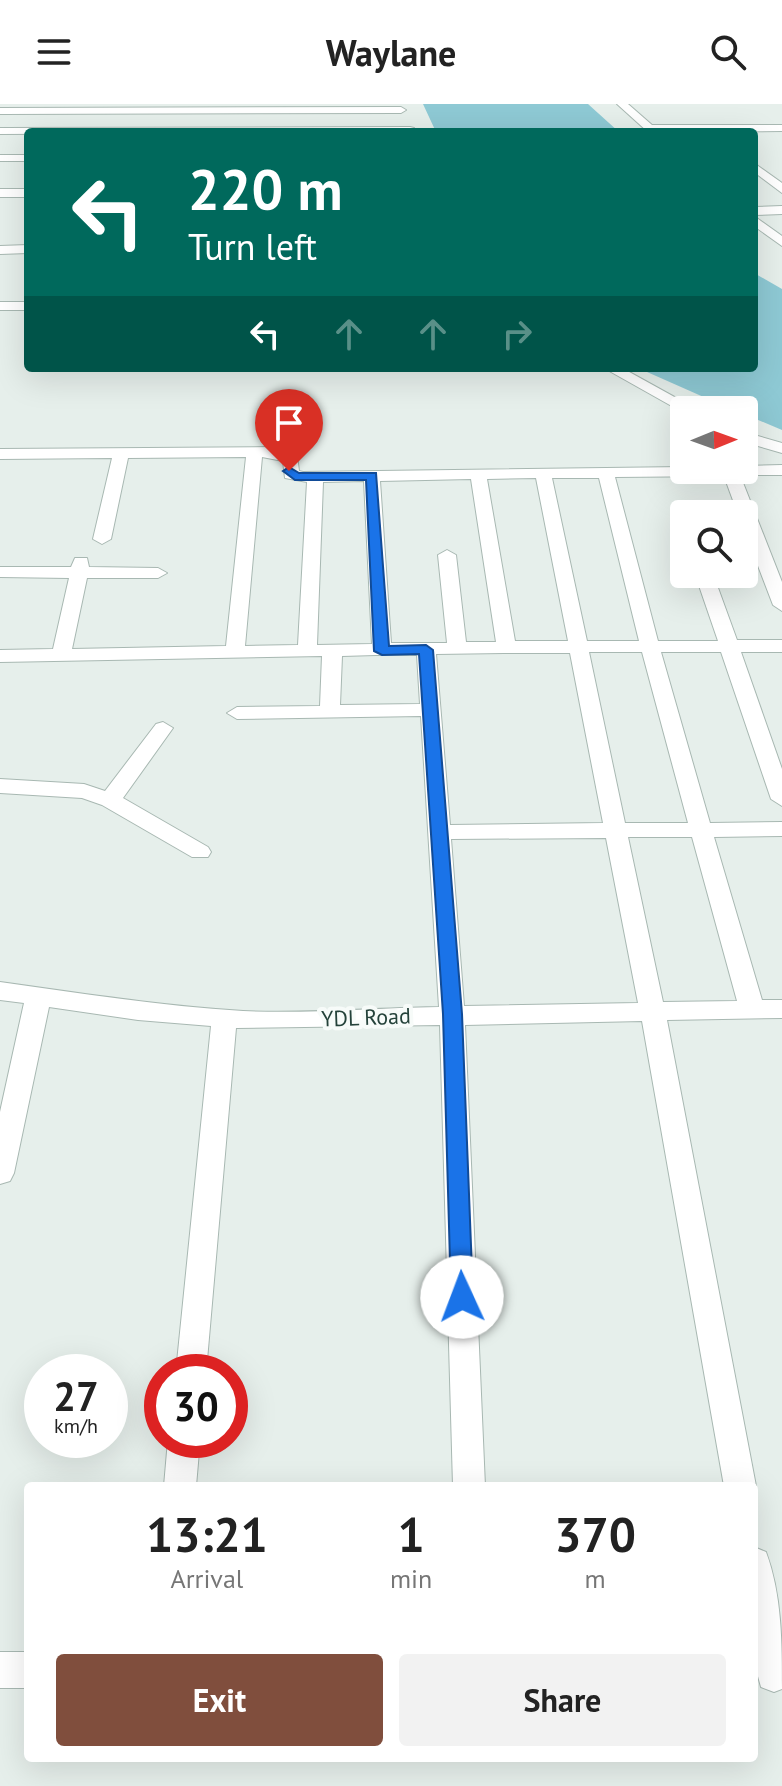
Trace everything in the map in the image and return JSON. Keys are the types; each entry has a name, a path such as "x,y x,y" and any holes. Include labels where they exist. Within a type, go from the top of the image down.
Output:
{"street":[{"path":"622,104 647,123 691,128"},
{"path":"160,128 168,107"},
{"path":"0,111 400,107 409,128"},
{"path":"96,128 106,108"},
{"path":"687,114 706,128"},
{"path":"758,129 782,128"},
{"path":"0,131 24,131"},
{"path":"0,158 24,158"},
{"path":"758,169 782,189"},
{"path":"758,177 782,177"},
{"path":"0,193 24,193"},
{"path":"758,211 782,210"},
{"path":"758,223 782,242"},
{"path":"0,250 24,249"},
{"path":"0,306 24,306"},
{"path":"619,372 670,399"},
{"path":"758,441 782,448"},
{"path":"235,654 254,452"},
{"path":"0,454 285,454 291,458 291,475 315,477 670,472"},
{"path":"102,539 121,454"},
{"path":"758,470 782,470"},
{"path":"478,473 507,648"},
{"path":"543,473 581,647 653,1013 739,1482"},
{"path":"606,473 650,647 752,1010"},
{"path":"372,476 382,651"},
{"path":"307,653 315,477"},
{"path":"735,484 782,605"},
{"path":"447,555 457,649"},
{"path":"61,655 80,567"},
{"path":"0,572 80,567 158,573"},
{"path":"709,588 782,799"},
{"path":"0,656 782,646"},
{"path":"426,650 452,1014 469,1482"},
{"path":"330,711 332,652"},
{"path":"237,713 430,710"},
{"path":"110,800 163,728"},
{"path":"0,786 84,791 110,800 200,852"},
{"path":"439,832 782,829"},
{"name":"YDL Road","path":"0,991 39,994 138,1011 224,1018 782,1009"},
{"path":"0,1173 39,994"},
{"path":"193,1354 224,1018"},
{"path":"180,1482 182,1458"},
{"path":"758,1592 770,1674"},
{"path":"0,1670 24,1670"}],"water":[{"path":"423,104 588,104 615,128 434,128"},
{"path":"758,275 782,289 782,430 758,420 758,396 701,396 647,372 758,372"}],"route":[{"path":"289,471 295,476 372,476 382,651 426,650 452,1014 462,1297"}]}
